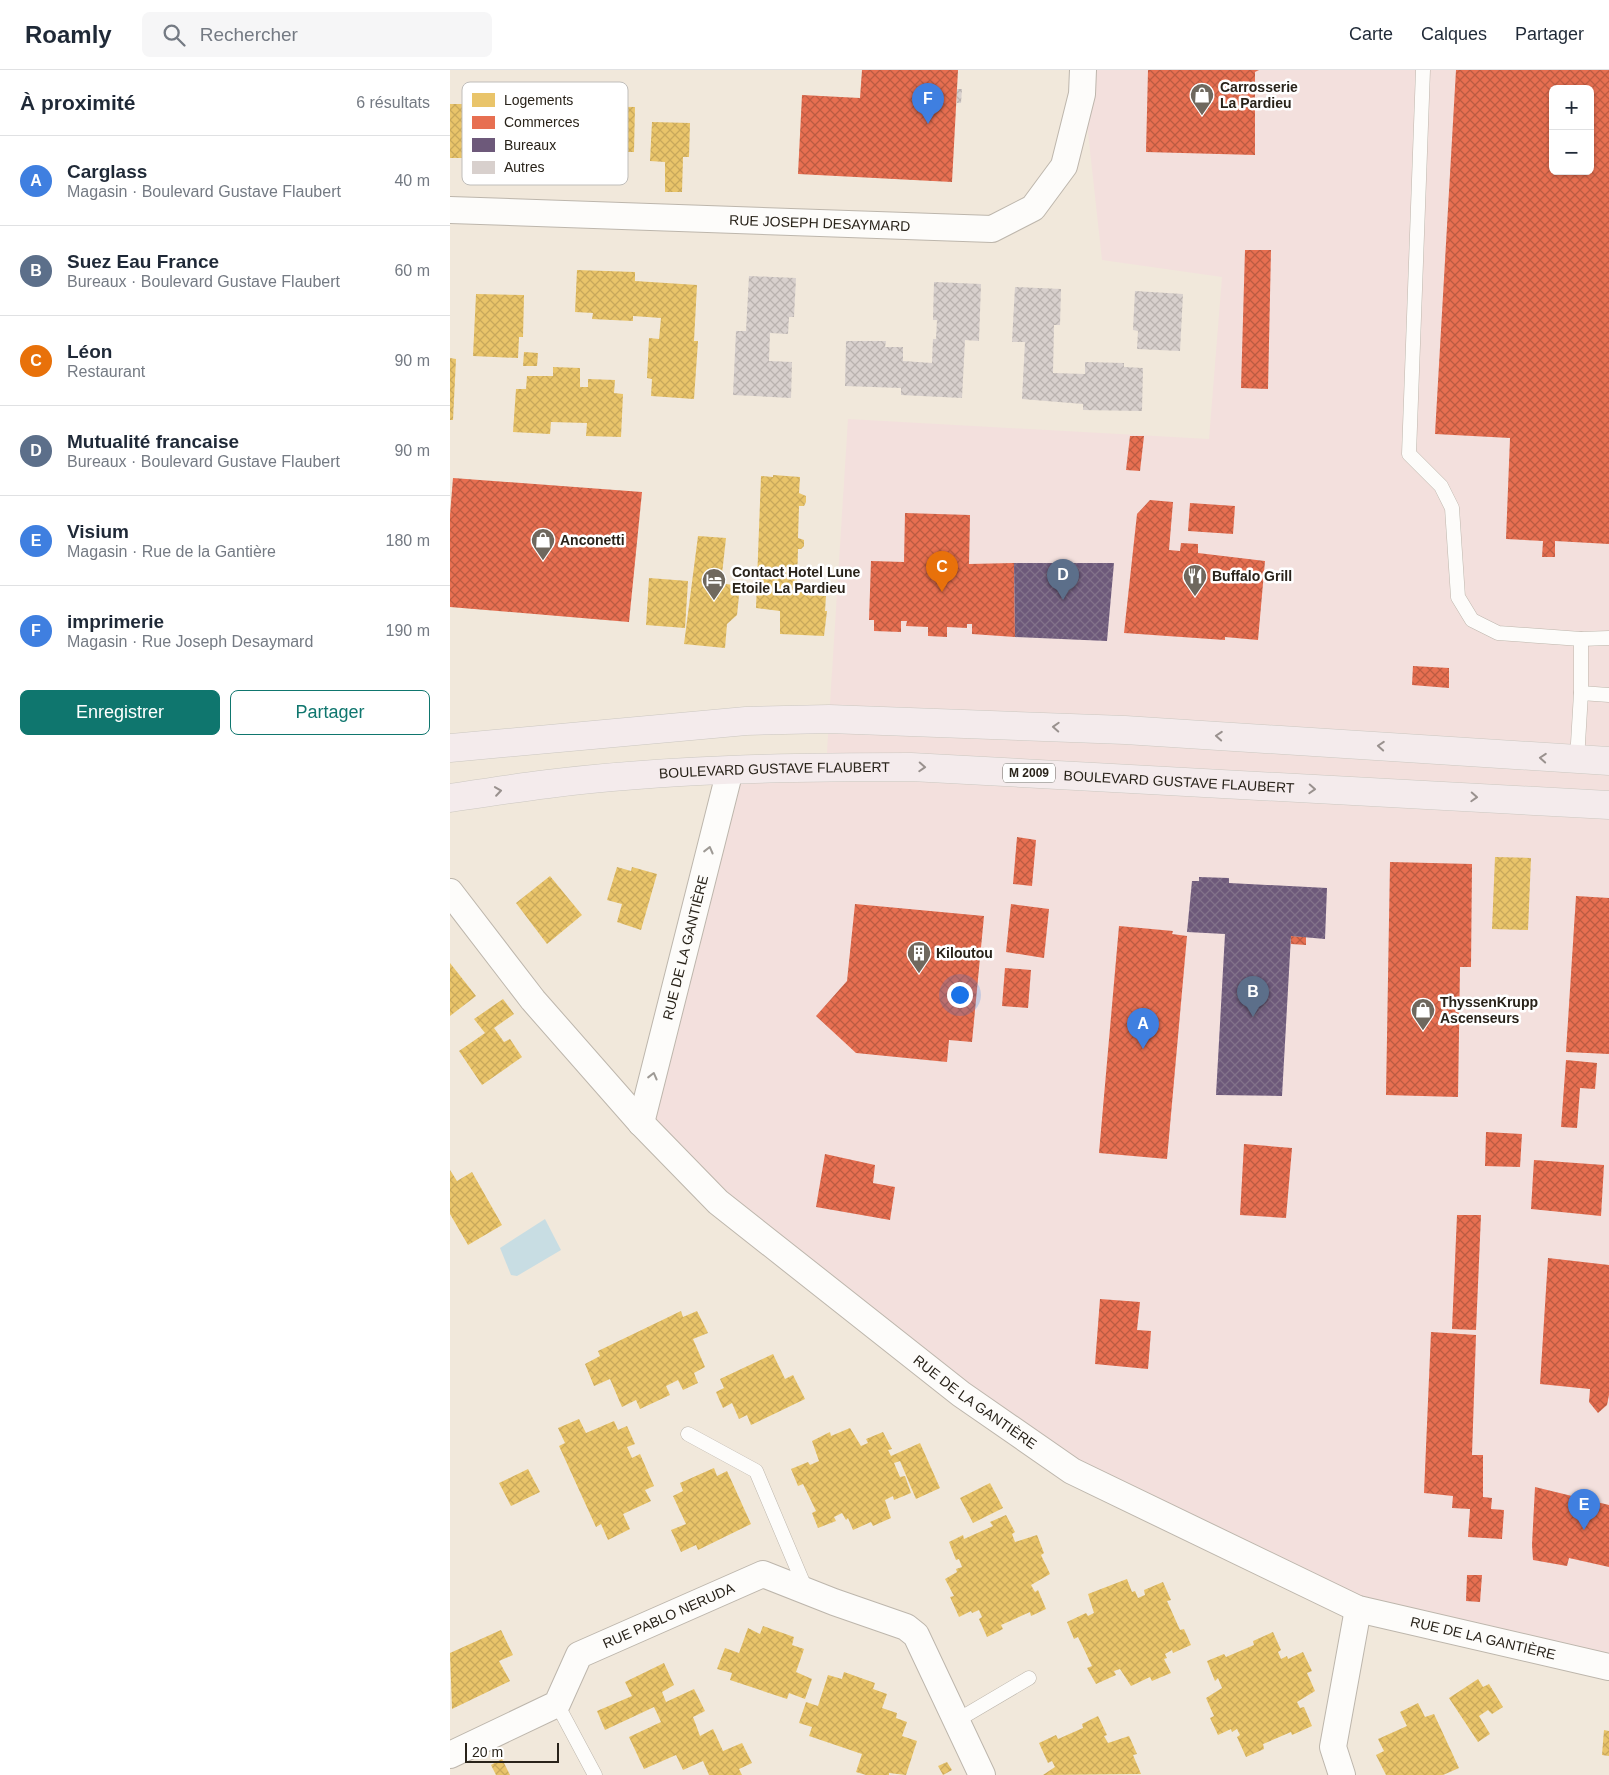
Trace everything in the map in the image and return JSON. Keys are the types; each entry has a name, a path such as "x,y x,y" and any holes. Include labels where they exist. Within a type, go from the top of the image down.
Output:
{"main road":[{"path":"450,748 746,721 829,719 1125,730 1609,761"},
{"name":"BOULEVARD GUSTAVE FLAUBERT","path":"450,798 549,783 730,770 911,767 1609,805"}],"street":[{"name":"RUE JOSEPH DESAYMARD","path":"450,210 992,230 1033,208 1064,166 1082,94 1083,70"},
{"name":"RUE DE LA GANTIÈRE","path":"641,1123 730,770"},
{"name":"RUE DE LA GANTIÈRE","path":"450,892 533,1000 641,1123 718,1202 961,1394 1072,1471 1358,1609 1609,1667"},
{"name":"RUE PABLO NERUDA","path":"557,1704 579,1655 763,1574 906,1627 911,1631 916,1636 982,1775"},
{"path":"1342,1775 1333,1747 1358,1609"},
{"path":"450,1755 557,1704"}],"lane":[{"path":"1423,70 1409,454 1441,486 1452,508 1458,597 1472,620 1498,633 1581,639 1609,638"},
{"path":"1577,760 1581,694 1581,639"},
{"path":"1581,694 1609,695"},
{"path":"688,1434 756,1470 808,1592"},
{"path":"956,1721 1029,1678"},
{"path":"557,1704 594,1775"}],"shaded area":[{"path":"1085,70 1609,70 1609,1667 1358,1609 1072,1471 641,1123 730,770 826,767 848,419 1209,439 1222,277 1102,260 1084,96"},
{"path":"545,1219 561,1250 517,1276 511,1275 500,1248"}],"building: Logements":[{"path":"450,104 462,104 462,158 450,158"},
{"path":"628,107 635,107 634,152 628,152"},
{"path":"652,122 690,123 689,157 683,157 682,192 665,192 665,162 650,161"},
{"path":"577,270 635,272 635,281 697,285 694,341 698,341 694,399 651,396 652,379 647,378 649,338 659,339 661,318 633,316 633,321 592,319 593,313 575,312"},
{"path":"476,294 524,295 523,337 519,337 518,358 473,356"},
{"path":"524,352 538,353 537,366 523,366"},
{"path":"450,358 456,359 453,420 450,420"},
{"path":"553,367 580,368 580,387 588,387 588,379 615,380 614,393 623,394 621,437 586,436 587,423 551,422 550,434 513,432 516,389 526,389 527,376 553,376"},
{"path":"773,475 800,477 799,493 806,496 806,502 804,506 799,506 798,538 804,540 804,546 798,549 797,582 808,591 807,595 826,596 825,611 827,611 824,636 780,634 780,611 756,608 761,476 773,477"},
{"name":"Contact Hotel Lune Etoile La Pardieu","path":"698,536 726,538 722,574 726,579 726,584 740,586 737,615 727,624 725,648 684,644"},
{"path":"649,578 688,581 685,628 646,625"},
{"path":"1495,857 1531,858 1528,930 1492,929"},
{"path":"617,867 631,871 632,867 657,874 641,930 617,922 622,904 607,900"},
{"path":"550,876 582,915 547,944 516,903"},
{"path":"450,963 476,996 450,1016"},
{"path":"503,999 514,1014 494,1028 504,1042 510,1039 522,1057 482,1085 459,1051 485,1033 474,1019"},
{"path":"450,1170 457,1181 472,1172 502,1225 468,1245 450,1214"},
{"path":"681,1311 683,1317 697,1311 708,1333 693,1339 705,1367 694,1373 698,1383 683,1390 678,1380 666,1386 670,1395 640,1409 636,1400 622,1407 610,1379 594,1386 585,1364 600,1356 598,1351"},
{"path":"773,1354 785,1379 793,1375 805,1399 751,1425 747,1415 739,1419 732,1403 723,1408 716,1392 724,1388 720,1379"},
{"path":"579,1419 586,1433 614,1421 618,1430 627,1426 635,1444 627,1447 632,1458 640,1454 654,1486 645,1490 651,1501 623,1514 630,1529 608,1540 601,1524 596,1527 559,1446 565,1443 558,1428"},
{"path":"850,1428 861,1446 868,1443 866,1439 883,1432 892,1449 888,1450 891,1456 920,1443 940,1488 916,1499 900,1461 894,1463 900,1477 905,1476 911,1493 894,1500 893,1496 885,1500 891,1518 873,1526 871,1522 853,1530 848,1518 846,1520 842,1513 834,1517 836,1521 818,1528 812,1513 816,1511 803,1484 798,1486 791,1469 808,1462 810,1465 819,1461 812,1441 830,1432 831,1436"},
{"path":"714,1468 717,1476 727,1471 751,1524 698,1550 696,1545 681,1552 671,1530 686,1524 673,1496 683,1491 680,1483"},
{"path":"528,1469 540,1492 511,1506 499,1483"},
{"path":"990,1483 1003,1508 973,1523 960,1498"},
{"path":"1006,1515 1015,1532 1012,1534 1015,1542 1037,1535 1044,1553 1041,1555 1050,1574 1031,1585 1035,1592 1038,1590 1046,1609 1031,1616 1030,1612 1001,1625 1003,1629 987,1637 979,1619 982,1617 979,1610 972,1613 971,1611 959,1617 950,1597 954,1596 945,1579 957,1572 956,1569 962,1567 959,1559 956,1560 949,1542 963,1535 964,1539 993,1526 990,1522"},
{"path":"1127,1579 1132,1592 1135,1591 1138,1598 1145,1595 1144,1590 1163,1582 1171,1600 1167,1601 1180,1630 1184,1629 1191,1645 1173,1653 1172,1650 1165,1654 1167,1658 1164,1659 1171,1673 1152,1681 1150,1677 1131,1686 1120,1669 1114,1671 1116,1675 1096,1684 1087,1668 1092,1666 1078,1637 1074,1639 1067,1622 1086,1613 1088,1616 1094,1613 1088,1594"},
{"path":"763,1626 794,1637 792,1645 804,1649 796,1672 812,1679 805,1699 789,1693 787,1699 730,1680 732,1673 717,1669 725,1648 739,1653 748,1628 760,1634"},
{"path":"501,1630 513,1655 499,1661 510,1681 452,1709 450,1653"},
{"path":"1273,1632 1281,1650 1278,1652 1281,1659 1287,1656 1288,1659 1303,1652 1312,1671 1307,1673 1315,1691 1297,1702 1300,1708 1304,1707 1312,1726 1292,1735 1291,1732 1263,1744 1264,1749 1246,1757 1237,1737 1240,1735 1237,1729 1232,1732 1231,1729 1218,1735 1210,1718 1214,1716 1206,1698 1222,1688 1218,1678 1215,1681 1207,1661 1224,1654 1226,1657 1254,1645 1253,1641"},
{"path":"664,1663 674,1685 662,1692 666,1702 694,1689 705,1711 693,1717 700,1736 713,1729 723,1751 742,1743 752,1763 739,1769 742,1775 709,1775 703,1761 683,1770 676,1755 644,1769 629,1737 661,1722 654,1707 605,1730 597,1711 632,1696 625,1682"},
{"path":"844,1672 875,1683 873,1689 887,1694 882,1708 897,1713 896,1718 907,1722 902,1736 917,1741 906,1775 889,1773 889,1775 866,1775 856,1772 862,1754 809,1736 812,1727 799,1723 806,1702 818,1706 828,1675 842,1679"},
{"path":"1478,1679 1483,1687 1489,1684 1503,1707 1492,1714 1488,1710 1479,1716 1490,1734 1478,1742 1449,1698"},
{"path":"1418,1703 1425,1717 1434,1714 1459,1768 1443,1775 1386,1775 1376,1755 1384,1751 1378,1739 1407,1726 1400,1712"},
{"path":"1098,1716 1107,1735 1104,1736 1108,1743 1129,1736 1137,1754 1133,1755 1141,1774 1043,1775 1055,1767 1052,1761 1048,1763 1039,1743 1056,1735 1058,1739 1083,1728 1082,1724"},
{"path":"1604,1730 1609,1731 1609,1756 1602,1755"},
{"path":"502,1759 510,1775 496,1775 491,1765"},
{"path":"947,1762 952,1770 943,1775 938,1766"}],"building: Commerces":[{"path":"862,70 958,70 952,182 798,174 802,95 860,98"},
{"name":"Carrosserie La Pardieu","path":"1148,70 1259,70 1255,72 1255,155 1146,152"},
{"path":"1456,70 1609,70 1609,544 1555,541 1555,557 1542,557 1543,541 1506,539 1510,438 1435,434"},
{"path":"1245,250 1271,250 1268,389 1241,388"},
{"path":"1130,436 1144,436 1140,471 1126,470"},
{"name":"Anconetti","path":"453,478 642,492 629,622 450,607 450,515"},
{"name":"Buffalo Grill","path":"1150,500 1173,502 1169,550 1180,551 1181,543 1198,544 1198,553 1265,561 1258,640 1225,637 1225,640 1124,633 1137,514"},
{"path":"1190,503 1235,506 1233,534 1188,531"},
{"path":"905,513 970,515 969,564 1014,563 1015,637 972,634 972,624 967,624 967,628 947,627 947,637 928,636 928,627 906,626 907,621 901,621 901,632 874,631 874,620 869,620 871,561 904,562"},
{"path":"1413,666 1449,668 1449,688 1412,685"},
{"path":"1017,837 1036,840 1032,886 1013,884"},
{"name":"ThyssenKrupp Ascenseurs","path":"1390,862 1472,864 1471,967 1460,967 1458,1097 1386,1095"},
{"path":"1576,896 1609,898 1609,1054 1566,1052"},
{"name":"Kiloutou","path":"855,904 984,916 972,1042 949,1040 947,1062 856,1053 816,1016 847,981"},
{"path":"1011,904 1049,909 1044,958 1006,952"},
{"path":"1119,926 1173,931 1172,934 1187,936 1167,1159 1099,1153"},
{"path":"1291,936 1306,937 1306,945 1291,944"},
{"path":"1005,968 1031,970 1028,1008 1002,1006"},
{"path":"1566,1060 1597,1063 1595,1089 1580,1088 1577,1128 1561,1127"},
{"path":"1486,1132 1522,1134 1520,1167 1485,1166"},
{"path":"1244,1144 1292,1148 1286,1218 1240,1215"},
{"path":"825,1154 875,1165 873,1183 895,1187 890,1220 816,1207"},
{"path":"1534,1160 1604,1165 1601,1216 1531,1209"},
{"path":"1457,1215 1481,1215 1476,1330 1452,1329"},
{"path":"1548,1258 1609,1265 1609,1395 1607,1405 1598,1413 1589,1402 1590,1389 1540,1384"},
{"path":"1100,1299 1140,1302 1137,1330 1151,1331 1148,1369 1095,1364"},
{"path":"1431,1332 1476,1335 1472,1455 1483,1455 1483,1497 1492,1498 1491,1509 1504,1510 1502,1539 1468,1537 1470,1509 1452,1508 1453,1496 1424,1493"},
{"path":"1535,1487 1609,1505 1609,1567 1569,1558 1567,1566 1533,1560"},
{"path":"1467,1575 1482,1575 1480,1602 1466,1601"}],"building: Bureaux":[{"path":"1014,563 1114,563 1107,641 1015,637"},
{"path":"1199,877 1229,878 1229,883 1327,888 1325,939 1291,936 1282,1096 1216,1095 1225,934 1187,932 1192,881 1199,881"}],"building: Autres":[{"path":"957,89 962,89 961,103 957,103"},
{"path":"749,276 796,278 794,317 789,317 788,334 770,333 769,361 792,362 791,398 733,395 736,331 746,331"},
{"path":"934,282 981,284 979,341 965,340 962,398 901,395 901,388 845,386 846,341 886,341 885,347 903,347 903,361 932,363 933,339 936,339 937,320 933,320"},
{"path":"1015,287 1061,289 1060,325 1054,325 1053,373 1085,374 1085,362 1124,363 1124,367 1143,368 1142,411 1083,410 1083,404 1022,399 1025,342 1012,342"},
{"path":"1135,291 1183,294 1180,351 1137,349 1138,331 1133,330"}],"place":[{"name":"Carrosserie La Pardieu","path":"1202,116"},
{"name":"imprimerie","path":"928,124"},
{"name":"Anconetti","path":"543,561"},
{"name":"Léon","path":"942,592"},
{"name":"Buffalo Grill","path":"1195,597"},
{"name":"Mutualité francaise","path":"1063,600"},
{"name":"Contact Hotel Lune Etoile La Pardieu","path":"714,601"},
{"name":"Kiloutou","path":"919,974"},
{"name":"Suez Eau France","path":"1253,1017"},
{"name":"ThyssenKrupp Ascenseurs","path":"1423,1031"},
{"name":"Carglass","path":"1143,1049"},
{"name":"Visium","path":"1584,1530"}]}
